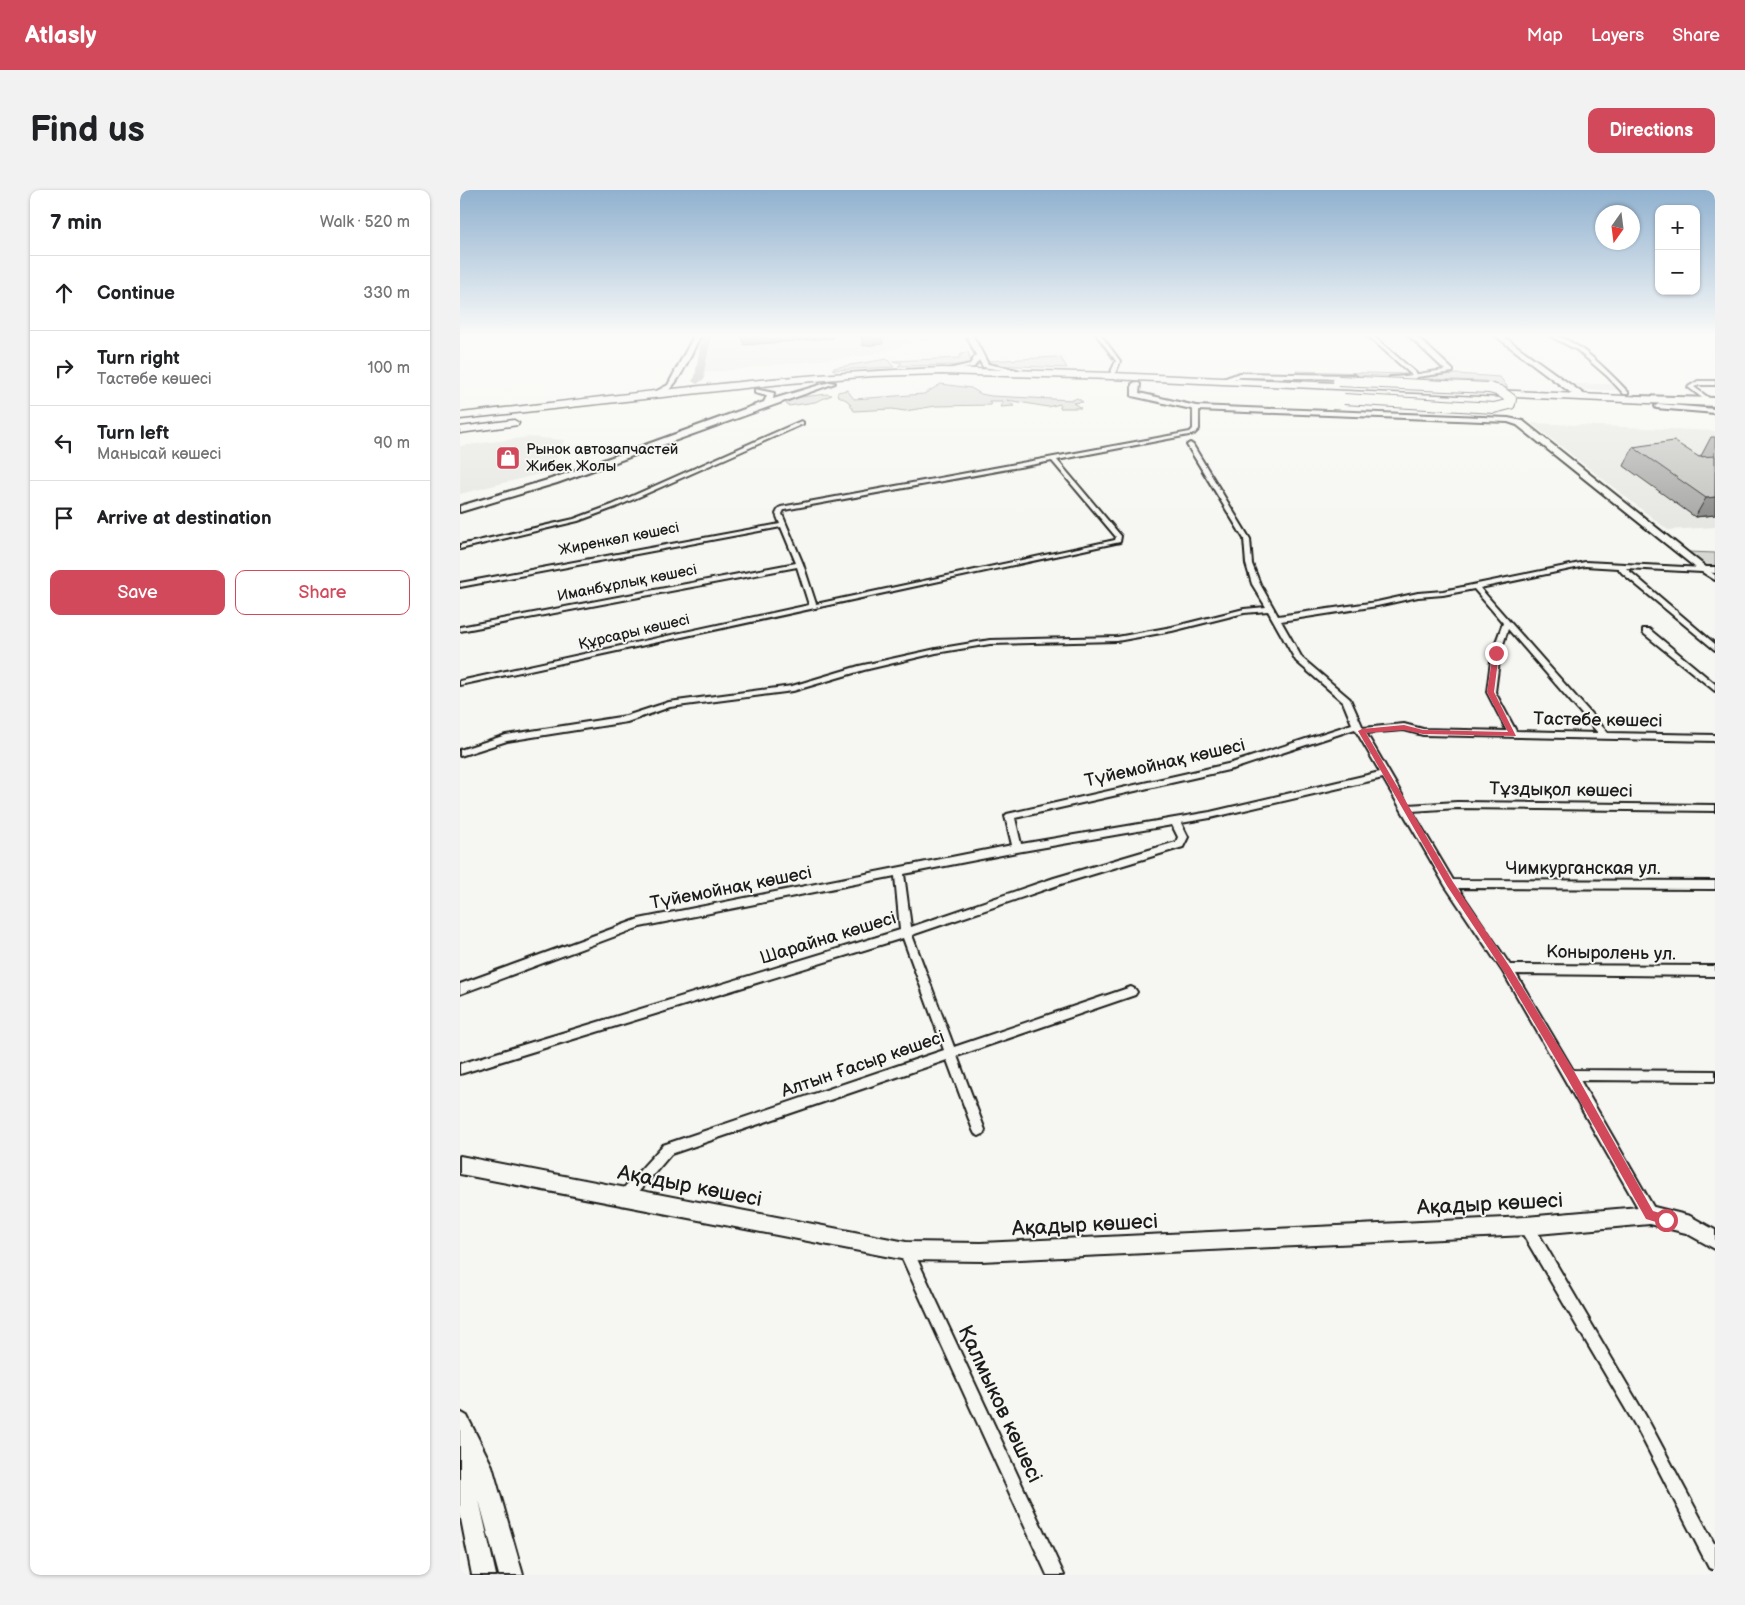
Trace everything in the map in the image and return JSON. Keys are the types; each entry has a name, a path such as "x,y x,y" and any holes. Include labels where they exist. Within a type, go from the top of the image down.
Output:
{"highway":[{"path":"460,409 555,400 655,399"},
{"path":"570,415 655,399"},
{"path":"460,422 655,399"},
{"path":"460,416 660,399"},
{"path":"1340,399 1494,408 1510,404 1510,399"},
{"path":"1506,399 1715,409"},
{"path":"1683,399 1712,400"},
{"path":"460,430 523,422"}],"street":[{"path":"460,509 513,494 584,470 779,399"},
{"path":"1155,399 1196,408 1498,420 1520,423 1715,578"},
{"path":"813,606 800,564 779,510 1192,433 1196,429 1196,408"},
{"path":"460,548 576,520 614,506 801,423"},
{"path":"1190,445 1247,539 1248,564 1270,609 1299,659 1346,702 1359,728 1450,884 1507,969 1570,1074 1650,1215"},
{"name":"Құрсары көшесі","path":"460,682 813,606 886,593 1118,541 1119,537 1053,458"},
{"name":"Жиренкөл көшесі","path":"460,585 784,524"},
{"name":"Иманбұрлық көшесі","path":"460,630 800,564"},
{"path":"1276,619 1475,586 1585,564 1715,570"},
{"path":"1620,566 1624,572 1715,648"},
{"path":"1475,586 1606,736"},
{"path":"460,753 506,738 627,719 669,706 792,688 862,668 990,642 1117,639 1172,629 1244,611 1270,609"},
{"path":"1507,622 1496,653 1491,692 1513,734"},
{"path":"1646,631 1715,688"},
{"name":"Тастөбе көшесі","path":"1359,728 1404,727 1423,732 1715,738"},
{"name":"Түйемойнақ көшесі","path":"1017,848 1010,816 1232,766 1359,728"},
{"name":"Түйемойнақ көшесі","path":"460,989 639,923 1017,848 1175,821 1298,796 1386,774"},
{"name":"Тұздықол көшесі","path":"1406,808 1456,806 1715,808"},
{"name":"Шарайна көшесі","path":"460,1069 906,933 1058,882 1180,844 1183,837 1175,821"},
{"path":"899,871 906,933 979,1130"},
{"name":"Чимкурганская ул.","path":"1450,884 1715,885"},
{"name":"Коныролень ул.","path":"1507,969 1715,971"},
{"name":"Алтын Ғасыр көшесі","path":"625,1197 667,1149 1131,992"},
{"path":"1570,1074 1715,1076"},
{"name":"Ақадыр көшесі","path":"460,1165 906,1251 981,1252 1526,1226 1650,1215 1690,1225 1715,1240"},
{"path":"1526,1226 1643,1425 1715,1562"},
{"name":"Қалмыков көшесі","path":"906,1251 1056,1575"},
{"path":"460,1423 481,1466 511,1575"},
{"path":"460,1446 463,1475 484,1575"}],"shaded area":[{"path":"792,399 823,399 815,402 789,406 786,404"},
{"path":"844,399 1078,399 1083,402 1073,403 1081,408 1060,408 1060,404 1048,407 1007,400 1014,406 1001,407 1003,401 989,401 991,405 936,406 905,411 892,409 854,411 848,401"},
{"path":"1531,423 1715,431 1715,527 1668,530"},
{"name":"Рынок автозапчастей Жибек Жолы","path":"529,437 564,440 551,471 460,494 460,446"},
{"path":"1689,552 1715,553 1715,567 1705,567"}],"building":[{"path":"1674,441 1699,457 1715,456 1715,497 1706,498 1633,447"}],"place":[{"name":"Рынок автозапчастей Жибек Жолы","path":"508,458"}],"route":[{"path":"1496,653 1491,692 1513,734 1423,732 1404,727 1362,731 1450,884 1507,969 1570,1074 1650,1215 1666,1220"}]}
